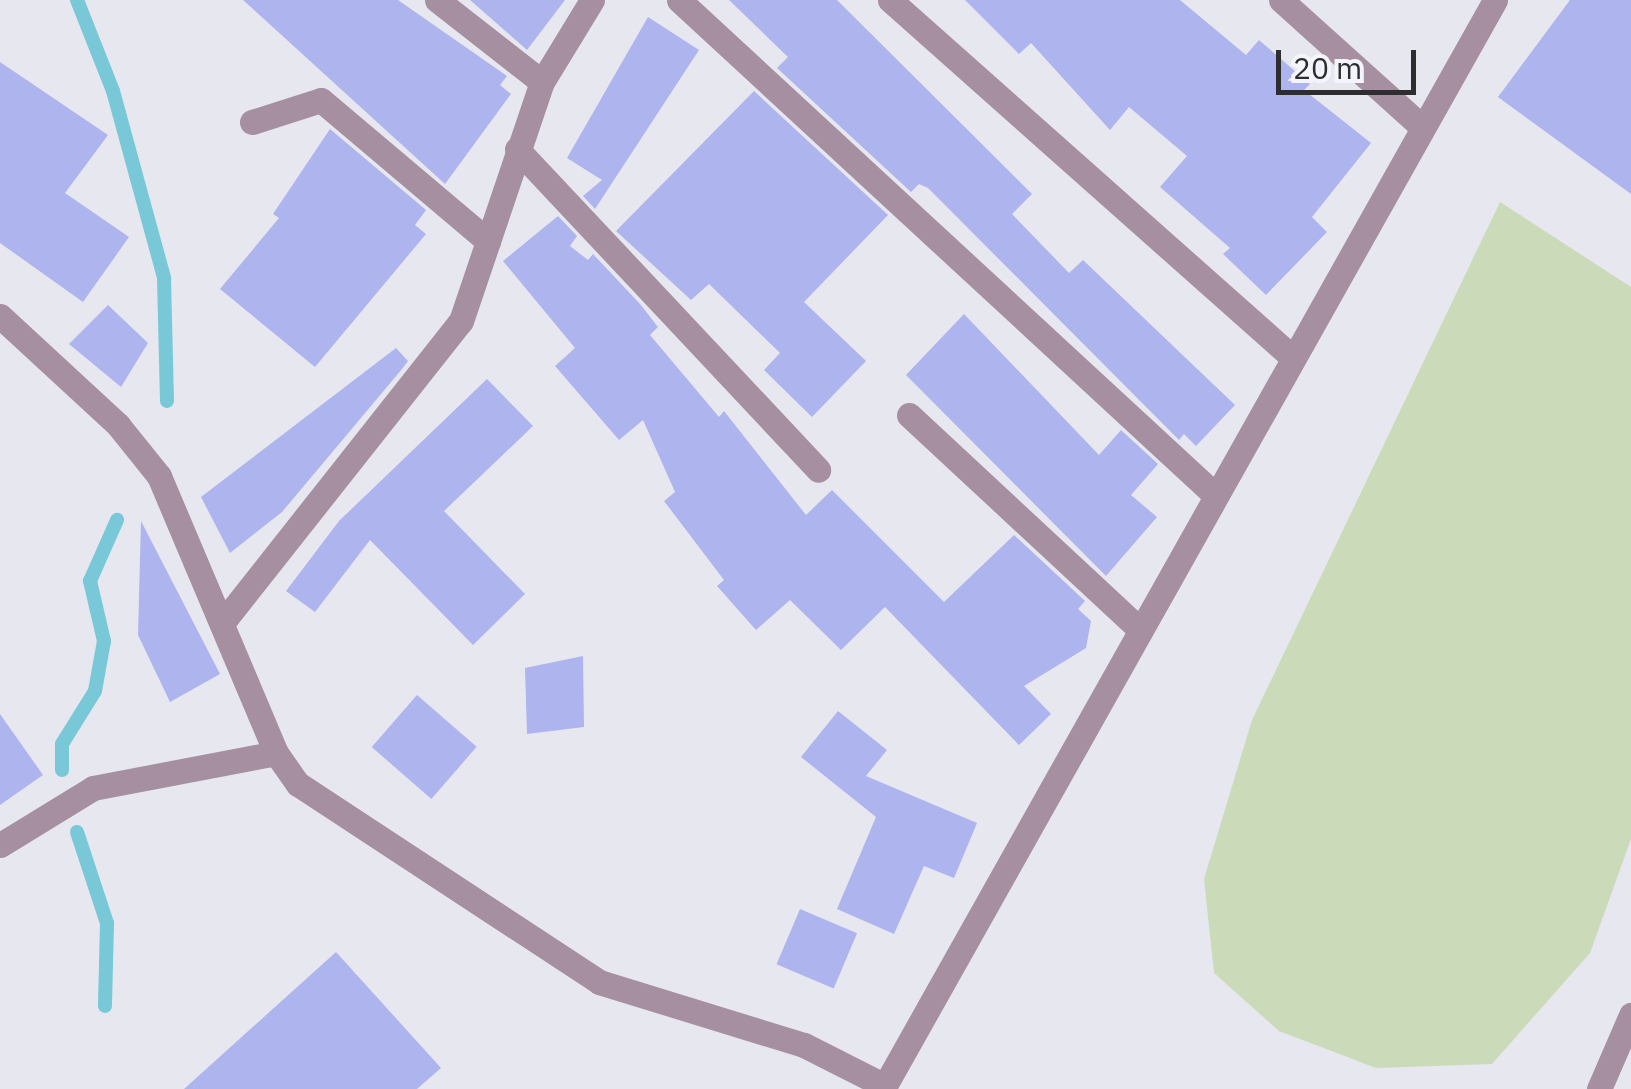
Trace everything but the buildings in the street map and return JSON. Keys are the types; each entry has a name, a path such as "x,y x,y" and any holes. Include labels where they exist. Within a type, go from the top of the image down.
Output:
{"street":[{"path":"438,0 542,82"},
{"path":"222,622 460,321 542,82 592,0"},
{"path":"679,0 1215,495"},
{"path":"890,0 1292,357"},
{"path":"1281,0 1422,127"},
{"path":"0,316 118,426 159,476 276,753 298,784 599,982 804,1045 883,1087 1495,0"},
{"path":"252,122 321,100 488,240"},
{"path":"516,149 818,470"},
{"path":"909,414 1140,630"},
{"path":"0,845 92,788 276,753"},
{"path":"1600,1089 1631,1015"}],"green space":[{"path":"1500,202 1631,287 1631,839 1590,953 1492,1064 1376,1068 1279,1031 1214,973 1204,879 1252,720"}],"waterway":[{"path":"77,0 113,91 164,278 167,401"},
{"path":"62,770 62,744 95,691 104,641 90,581 117,520"},
{"path":"77,832 107,923 105,1006"}]}
